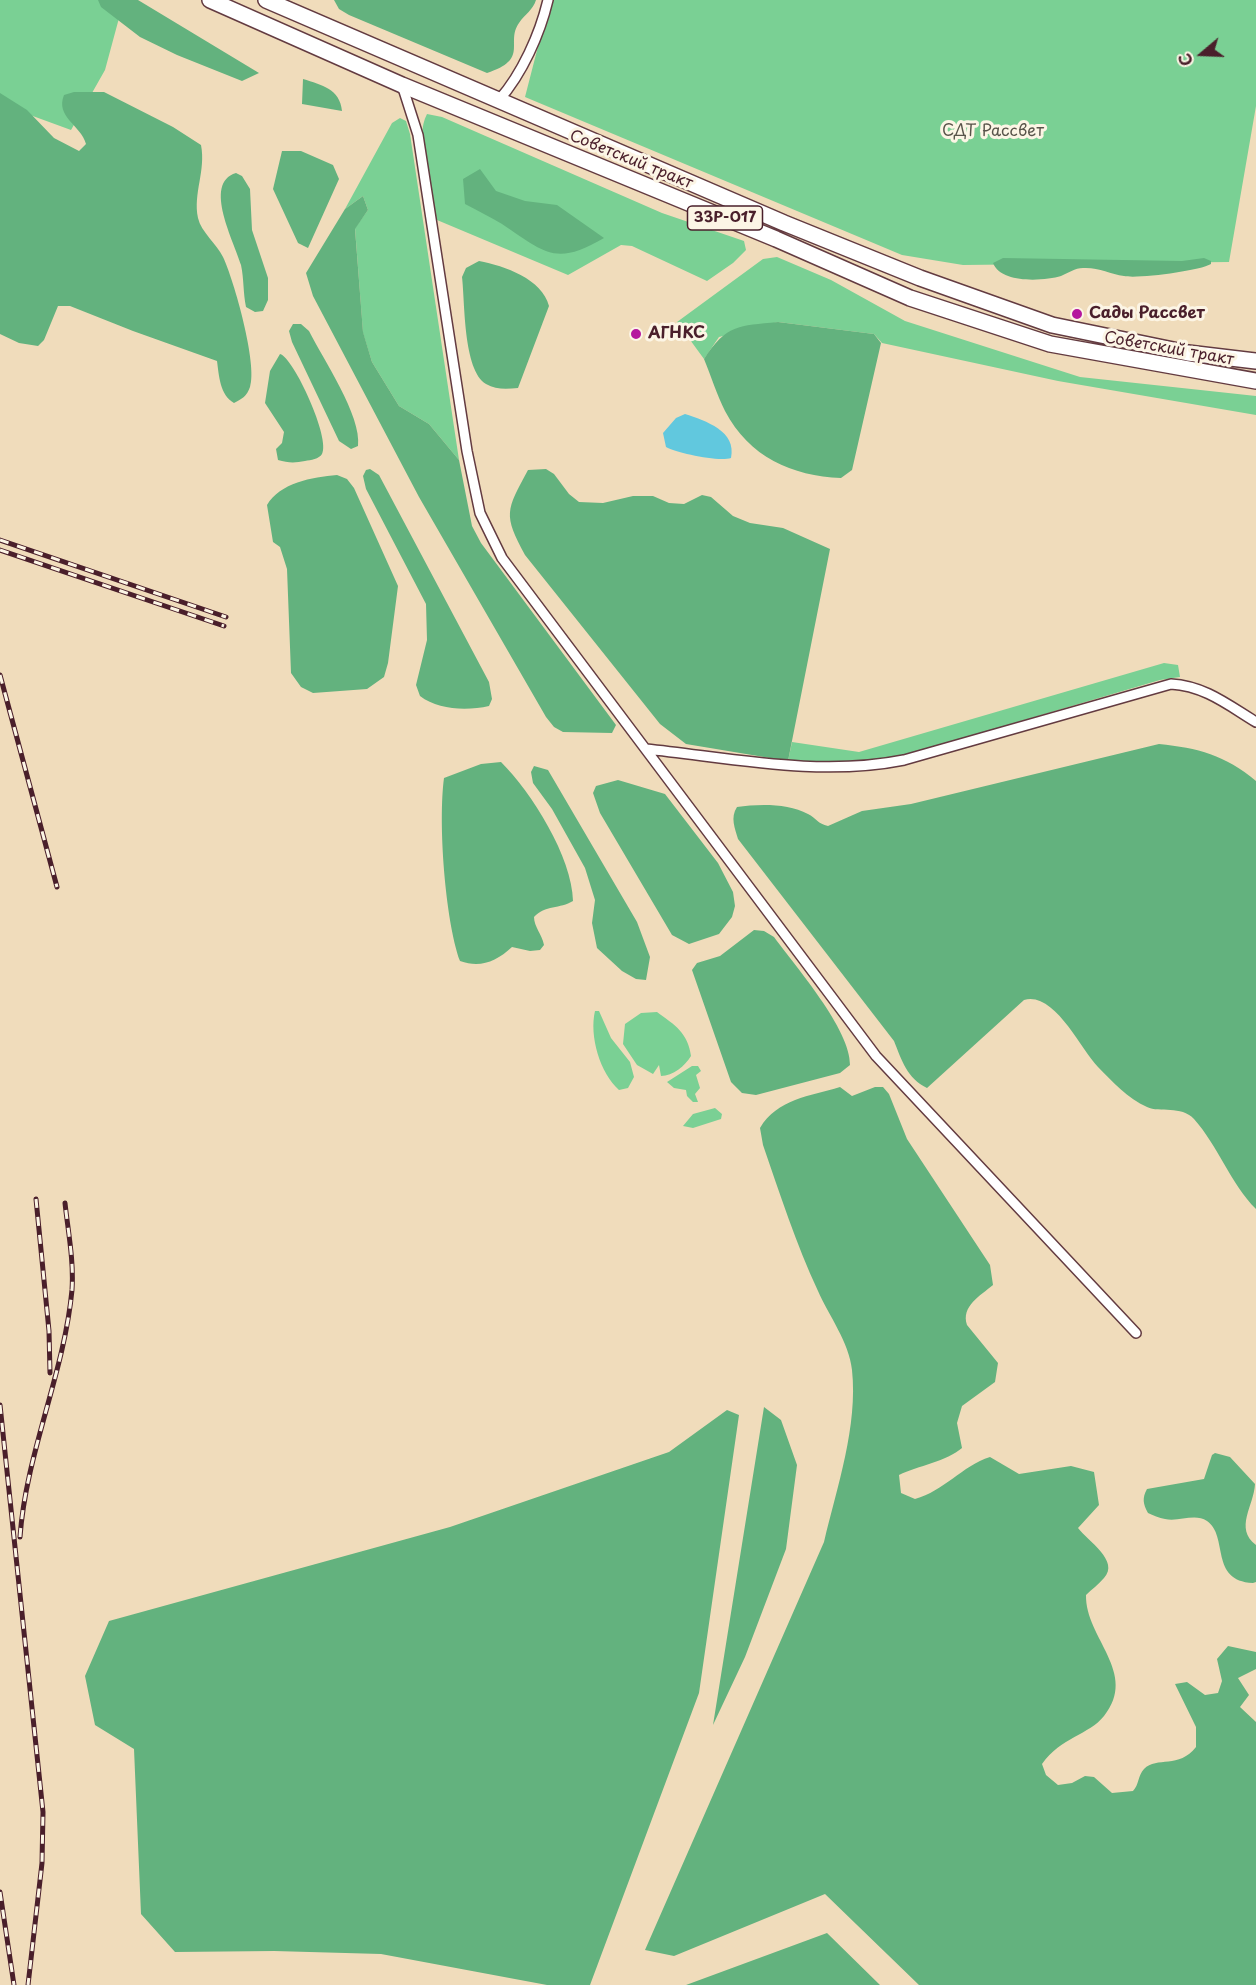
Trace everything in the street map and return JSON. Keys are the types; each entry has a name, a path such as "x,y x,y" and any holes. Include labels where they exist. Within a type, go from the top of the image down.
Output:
{"highway":[{"name":"Советский тракт","path":"210,0 402,85 776,239 910,298 993,327 1088,353 1256,381"},
{"name":"Советский тракт","path":"266,0 784,224 920,278 1052,325 1188,353 1256,361"}],"street":[{"path":"499,100 510,88 526,57 548,0"},
{"path":"402,85 418,135 434,246 480,513 502,558 876,1056 1136,1333"},
{"path":"646,749 823,769 875,766 904,760 1171,684 1191,685 1206,691 1256,722"}],"green space":[{"path":"0,0 105,0 122,7 105,70 71,130 0,104"},
{"path":"98,0 138,0 259,73 242,81 177,55 140,37 101,7"},
{"path":"334,0 536,0 515,30 514,50 508,62 487,73 349,15 339,9"},
{"name":"СДТ Рассвет","path":"550,0 1256,0 1256,106 1229,262 963,265 902,255 525,97"},
{"path":"303,79 323,86 334,93 341,104 342,111 302,104"},
{"path":"74,92 104,92 173,127 201,145 198,218 228,268 244,322 251,361 250,387 246,395 237,402 229,400 223,390 217,361 70,306 58,306 44,340 38,346 19,343 0,334 0,93 27,110 54,138 79,151 86,144 66,115 62,103 64,95"},
{"path":"427,114 442,117 662,213 744,241 746,250 733,263 707,281 632,246 621,245 568,275 437,220 434,215 422,149 423,124"},
{"path":"400,118 406,121 410,134 459,460 429,424 399,406 372,362 363,333 355,228 368,210 363,196 345,209 392,123"},
{"path":"282,151 301,151 333,165 339,179 308,248 298,243 273,189"},
{"path":"480,169 496,191 525,201 557,205 604,238 587,247 561,254 550,252 529,242 465,204 463,179"},
{"path":"236,173 242,176 250,189 252,230 268,278 268,300 263,311 255,312 246,307 241,265 223,214 222,188 226,179"},
{"path":"363,196 368,210 355,229 363,332 372,362 399,406 429,424 459,460 472,526 481,543 616,725 612,733 563,732 554,727 546,717 419,497 313,296 306,273 345,209"},
{"path":"777,257 831,280 905,321 1080,377 1256,396 1256,415 1058,381 882,343 874,334 778,322 719,337 704,359 677,322 763,259"},
{"path":"1003,258 1182,261 1204,258 1211,261 1211,264 1182,272 1131,277 1080,268 1061,276 1034,280 1005,275 993,263"},
{"path":"479,261 511,270 531,281 539,288 549,306 518,388 498,388 486,384 478,376 473,365 466,335 462,277 466,268"},
{"path":"778,322 874,334 881,343 852,470 841,478 789,468 759,452 735,427 717,392 704,359 712,348 727,333 735,329"},
{"path":"293,324 301,324 309,331 340,388 354,419 358,446 351,449 339,441 292,342 289,331"},
{"path":"280,354 294,369 302,383 316,417 323,446 322,454 315,459 295,462 278,460 276,449 282,443 284,432 265,403 270,371"},
{"path":"370,469 379,475 489,682 492,699 489,706 471,709 444,707 420,696 416,685 427,640 426,604 366,489 363,476 366,470"},
{"path":"546,469 554,474 569,494 579,502 603,503 633,496 653,496 669,503 684,504 702,495 711,497 733,516 750,523 783,528 830,549 788,761 686,744 660,724 525,555 513,530 510,521 512,504 528,470"},
{"path":"337,475 347,479 354,488 398,586 388,663 384,677 367,689 313,693 301,687 291,673 287,569 280,547 273,542 267,505 273,497 288,486 317,477"},
{"path":"1164,663 1178,665 1180,677 1160,680 899,757 868,763 788,761 792,742 859,752"},
{"path":"1159,744 1210,754 1245,772 1256,781 1256,1209 1239,1188 1194,1119 1183,1112 1152,1109 1127,1095 1098,1067 1066,1023 1046,1004 1035,1000 1024,1000 927,1088 920,1084 906,1068 894,1041 738,839 734,823 737,807 773,805 800,810 828,826 862,811 911,804"},
{"path":"501,762 537,808 558,846 566,865 573,901 538,913 534,917 544,945 540,950 530,951 512,947 494,960 481,964 467,963 460,961 450,921 442,844 444,778 481,764"},
{"path":"534,766 548,770 637,922 650,957 646,980 636,979 622,971 597,948 592,923 595,900 585,868 552,809 533,783 531,772"},
{"path":"618,780 665,794 718,863 733,892 735,906 732,917 719,934 689,944 672,935 600,813 593,793 596,786"},
{"path":"754,930 764,931 774,937 832,1017 842,1034 850,1065 840,1073 756,1095 742,1093 731,1082 692,970 697,963 720,956"},
{"path":"595,1011 599,1011 611,1038 630,1062 634,1077 628,1088 619,1090 601,1064 595,1042"},
{"path":"657,1012 684,1035 691,1056 678,1070 661,1076 659,1065 653,1074 637,1065 623,1044 625,1024 641,1013"},
{"path":"692,1066 698,1066 701,1071 696,1075 700,1088 695,1094 698,1102 693,1102 687,1096 686,1090 674,1088 667,1082"},
{"path":"840,1087 852,1096 875,1087 883,1087 889,1094 907,1139 990,1265 993,1285 977,1297 969,1307 966,1318 967,1325 998,1363 995,1382 962,1406 957,1423 962,1448 940,1460 899,1475 901,1493 915,1499 925,1495 971,1466 990,1457 1019,1474 1071,1466 1094,1472 1099,1505 1078,1528 1101,1552 1108,1565 1108,1572 1104,1578 1086,1595 1093,1626 1108,1655 1116,1685 1113,1700 1104,1716 1091,1728 1058,1748 1042,1764 1046,1775 1058,1785 1072,1783 1085,1776 1094,1777 1112,1793 1133,1791 1142,1771 1149,1765 1183,1758 1196,1747 1196,1727 1175,1684 1187,1682 1205,1695 1218,1693 1222,1681 1217,1659 1228,1646 1256,1652 1256,1669 1238,1678 1249,1695 1240,1707 1256,1722 1256,1985 919,1985 825,1894 674,1956 645,1950 824,1542 845,1456 852,1413 853,1391 850,1360 843,1339 818,1291 795,1237 763,1145 760,1128 767,1118 785,1105 806,1096"},
{"path":"715,1108 722,1114 721,1119 693,1128 683,1126 693,1114"},
{"path":"764,1407 781,1420 797,1465 786,1549 745,1657 713,1725"},
{"path":"727,1410 739,1415 699,1693 590,1985 547,1985 381,1954 274,1951 175,1952 141,1914 134,1749 95,1725 85,1676 109,1621 450,1527 669,1452"},
{"path":"1215,1453 1230,1457 1255,1484 1246,1524 1246,1531 1256,1545 1256,1582 1253,1583 1230,1575 1225,1566 1217,1537 1207,1521 1197,1518 1163,1519 1148,1513 1144,1504 1147,1489 1204,1479 1212,1455"},
{"path":"827,1933 880,1985 686,1985"}],"water":[{"path":"685,414 718,428 725,434 732,449 731,458 717,459 698,456 666,447 663,433 676,418"}],"railway":[{"path":"0,540 226,617"},
{"path":"0,550 224,626"},
{"path":"0,675 57,887"},
{"path":"36,1199 49,1331 50,1373"},
{"path":"20,1537 30,1475 68,1321 72,1279 65,1203"},
{"path":"0,1405 43,1812 42,1863 28,1985"},
{"path":"0,1892 14,1985"}],"place":[{"name":"Сады Рассвет","path":"1077,314"},
{"name":"АГНКС","path":"636,334"}]}
